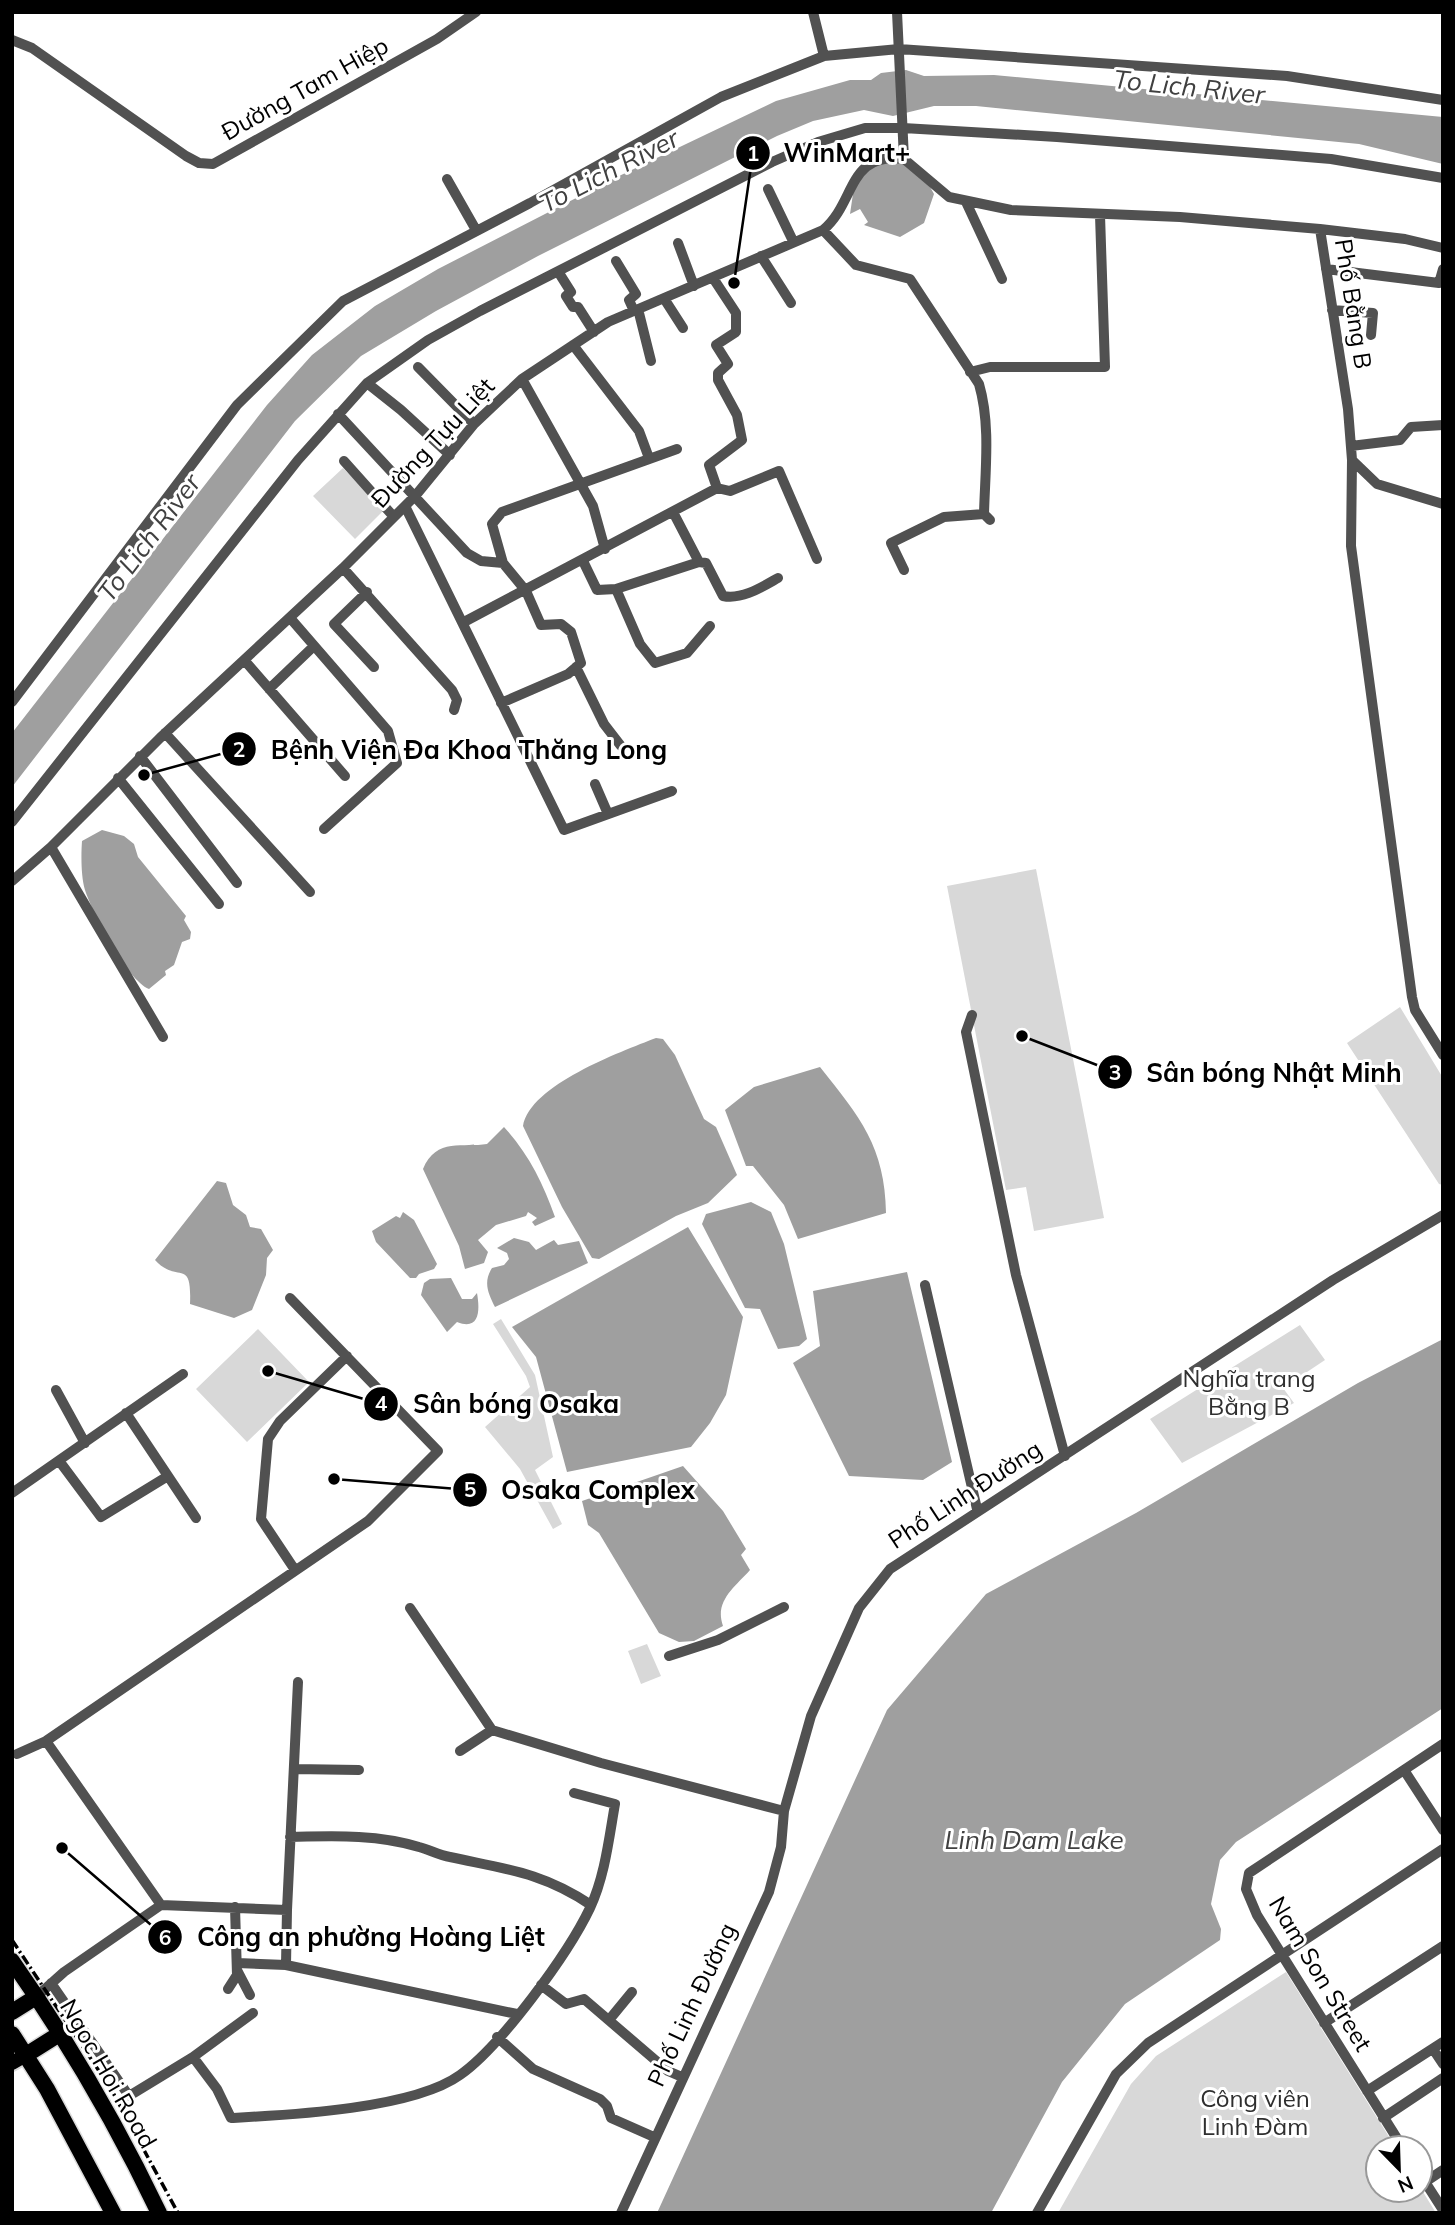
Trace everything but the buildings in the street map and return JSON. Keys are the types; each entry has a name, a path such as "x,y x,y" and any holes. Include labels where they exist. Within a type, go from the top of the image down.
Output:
{"highway":[{"name":"Ngoc Hoi Road","path":"12,1961 61,2033 103,2105 159,2213"},
{"path":"12,2012 36,1997"},
{"path":"19,2059 61,2033"},
{"path":"12,2034 19,2059 113,2213"}],"street":[{"name":"Đường Tam Hiệp","path":"12,40 32,48 186,156 199,163 213,164 437,39 476,12"},
{"path":"813,12 824,56"},
{"path":"897,12 904,159"},
{"path":"12,702 237,405 343,301 530,203 721,97 824,56 900,49 1287,76 1443,100"},
{"path":"12,822 298,460 367,383 428,340 772,162 818,142 864,128 902,128 1057,137 1331,159 1443,178"},
{"path":"904,570 891,543 944,517 987,517 984,402 979,384 970,372 910,279 856,265 823,230 841,211 860,170 881,159 904,159 949,197 967,202 1011,211 1100,215 1105,368 990,367 970,372"},
{"path":"447,179 476,230"},
{"path":"768,189 793,241"},
{"path":"967,202 1002,279"},
{"name":"Phố Bằng B","path":"1100,215 1180,217 1320,229 1351,446 1351,546 1412,997 1415,1010 1443,1055"},
{"path":"1320,229 1405,239 1443,248"},
{"name":"Đường Tựu Liệt","path":"12,881 51,847 140,756 343,568 416,495 474,424 523,379 594,332 636,310 666,300 793,241 823,230"},
{"path":"678,243 694,286"},
{"path":"761,256 791,303"},
{"path":"616,261 636,294 629,300 636,310 652,361"},
{"path":"1326,269 1439,283 1443,269"},
{"path":"559,273 570,292 566,296 573,307 578,307 594,332"},
{"path":"713,278 736,313 737,332 716,345 728,363 718,373 718,380 737,415 742,440 709,465 717,488"},
{"path":"666,300 683,328"},
{"path":"1332,310 1373,313 1371,335"},
{"path":"573,345 639,430 649,458"},
{"path":"418,367 474,424"},
{"path":"523,379 593,506 605,550"},
{"path":"367,383 450,455"},
{"path":"338,414 467,553 481,561 503,563"},
{"path":"1351,446 1400,440 1411,427 1443,425"},
{"path":"501,703 568,674 581,663 571,632 561,624 541,625 526,591 503,563 492,524 502,512 677,449"},
{"path":"1352,460 1377,484 1443,504"},
{"path":"344,461 394,517"},
{"path":"464,622 605,550 717,488 730,491 779,471 817,559"},
{"path":"405,506 564,830 672,791"},
{"path":"673,512 699,562"},
{"path":"583,561 597,590 616,589 699,562 706,563 723,596 752,592 778,578"},
{"path":"343,568 452,690 457,700 454,710"},
{"path":"616,589 640,644 655,663 687,653 710,626"},
{"path":"367,592 334,624 374,667"},
{"path":"291,619 388,731 397,763 324,829"},
{"path":"269,689 314,646"},
{"path":"245,661 345,776"},
{"path":"576,667 604,724 621,746"},
{"path":"165,733 310,892"},
{"path":"140,756 237,883"},
{"path":"118,778 219,904"},
{"path":"595,784 608,814"},
{"path":"51,847 163,1037"},
{"path":"972,1015 966,1032 1003,1219 1065,1456"},
{"name":"Phố Linh Đường","path":"621,2213 769,1892 781,1847 784,1811 811,1716 859,1608 890,1569 977,1509 1065,1456 1333,1280 1443,1215"},
{"path":"925,1285 977,1509"},
{"path":"17,1754 46,1741 368,1521 438,1451 289,1298"},
{"path":"295,1570 261,1519 268,1439 280,1421 347,1356"},
{"path":"12,1493 183,1374"},
{"path":"56,1390 85,1443"},
{"path":"126,1413 196,1518"},
{"path":"60,1462 101,1517 168,1476"},
{"path":"669,1656 718,1640 784,1607"},
{"path":"410,1608 492,1730 601,1763 784,1811"},
{"path":"286,1965 298,1682"},
{"path":"460,1751 492,1730"},
{"path":"46,1741 161,1905"},
{"name":"Nam Son Street","path":"1394,2134 1256,1915 1245,1889 1249,1873 1443,1745"},
{"path":"294,1769 359,1770"},
{"path":"1404,1770 1443,1830"},
{"path":"193,2057 217,2089 231,2118 365,2105 419,2093 459,2076 498,2037 541,1985 591,1905 607,1853 615,1804 574,1793"},
{"path":"290,1837 350,1836 419,1847 440,1856 527,1872 565,1887 591,1905"},
{"path":"1037,2213 1116,2074 1148,2043 1443,1849"},
{"path":"36,1997 51,1983 161,1905 235,1907 287,1913"},
{"path":"235,1907 237,1969 250,1995"},
{"path":"1324,2023 1443,1946"},
{"path":"237,1969 286,1965 517,2014"},
{"path":"228,1989 237,1969"},
{"path":"51,1983 129,2096 193,2057 253,2013"},
{"path":"541,1985 566,2004 584,1999 668,2071 682,2077"},
{"path":"609,2020 632,1992"},
{"path":"498,2037 533,2069 600,2099 607,2106 611,2118 654,2137"},
{"path":"1367,2091 1438,2046 1443,2064"},
{"path":"1383,2118 1443,2078"}],"green space":[{"path":"343,468 384,510 355,539 313,496"},
{"path":"1036,869 1104,1218 1034,1231 1026,1187 1006,1190 947,886"},
{"path":"1400,1007 1443,1078 1443,1185 1439,1184 1347,1043"},
{"path":"501,1319 535,1375 553,1457 535,1470 562,1524 553,1529 520,1469 485,1427 530,1387 526,1376 493,1324"},
{"name":"Nghĩa trang Bằng B","path":"1300,1325 1325,1360 1283,1388 1294,1403 1182,1463 1150,1419"},
{"path":"258,1329 309,1382 247,1442 196,1389"},
{"path":"647,1644 661,1676 641,1684 628,1651"},
{"name":"Công viên Linh Đàm","path":"1286,1972 1387,2134 1364,2134 1364,2204 1430,2204 1436,2213 1058,2213 1131,2084 1156,2056"}],"water":[{"path":"906,70 924,76 994,75 1443,117 1443,164 1359,144 976,106 934,106 893,116 864,110 813,121 777,136 538,256 436,311 361,356 295,421 12,787 12,733 267,405 312,355 375,306 438,269 617,177 776,101 850,80 871,80 881,73"},
{"path":"904,162 929,185 934,194 924,223 900,237 864,225 868,222 860,209 850,214 854,187 871,164"},
{"path":"102,830 124,836 134,844 138,857 186,916 184,920 191,932 190,939 182,942 174,965 149,989 140,983 121,960 85,890 82,841"},
{"path":"656,1038 663,1039 675,1055 704,1119 716,1127 737,1175 708,1203 676,1216 599,1259 592,1258 562,1207 523,1126 529,1111 559,1084 600,1061"},
{"path":"820,1067 868,1134 881,1169 886,1213 798,1239 784,1205 753,1166 746,1166 725,1110 754,1087"},
{"path":"504,1127 534,1169 555,1217 535,1226 532,1222 537,1218 528,1212 526,1216 496,1225 478,1240 488,1252 484,1263 465,1269 459,1246 423,1169 435,1152 451,1146 487,1144"},
{"path":"217,1181 226,1183 233,1205 246,1215 250,1227 261,1229 273,1250 267,1258 266,1275 252,1310 234,1318 190,1304 189,1280 186,1276 170,1271 155,1260"},
{"path":"751,1202 771,1212 784,1244 807,1339 799,1346 778,1349 760,1309 745,1308 702,1224 706,1214"},
{"path":"403,1212 414,1220 437,1264 434,1269 419,1274 416,1278 410,1278 376,1242 372,1231 396,1216 400,1218"},
{"path":"688,1227 743,1317 726,1395 710,1423 691,1447 567,1472 536,1357 512,1327"},
{"path":"514,1238 529,1242 536,1250 554,1240 558,1245 579,1241 588,1263 495,1307 489,1292 488,1278 492,1268 504,1265 509,1259 507,1253 497,1248"},
{"path":"907,1272 952,1462 923,1480 849,1476 793,1363 820,1346 813,1291"},
{"path":"451,1278 462,1299 472,1299 477,1293 478,1312 470,1324 457,1322 447,1332 421,1295 424,1283 430,1279"},
{"name":"Linh Dam Lake","path":"1443,1339 1443,1708 1236,1842 1220,1860 1211,1904 1221,1929 1220,1940 1125,2004 1062,2082 991,2213 657,2213 887,1710 986,1594 1136,1513 1358,1383"},
{"path":"683,1466 723,1511 746,1549 741,1555 750,1570 724,1602 721,1609 723,1626 694,1641 679,1642 659,1633 599,1533 588,1525 582,1501"}],"railway":[{"path":"12,1940 111,2089 178,2213"}],"place":[{"name":"WinMart+","path":"734,283"},
{"name":"Bệnh Viện Đa Khoa Thăng Long","path":"144,775"},
{"name":"Sân bóng Nhật Minh","path":"1022,1036"},
{"name":"Sân bóng Osaka","path":"268,1371"},
{"name":"Osaka Complex","path":"334,1479"},
{"name":"Công an phường Hoàng Liệt","path":"62,1848"}],"water label":[{"name":"To Lich River","path":"1189,87"},
{"name":"To Lich River","path":"609,171"},
{"name":"To Lich River","path":"149,538"}]}
